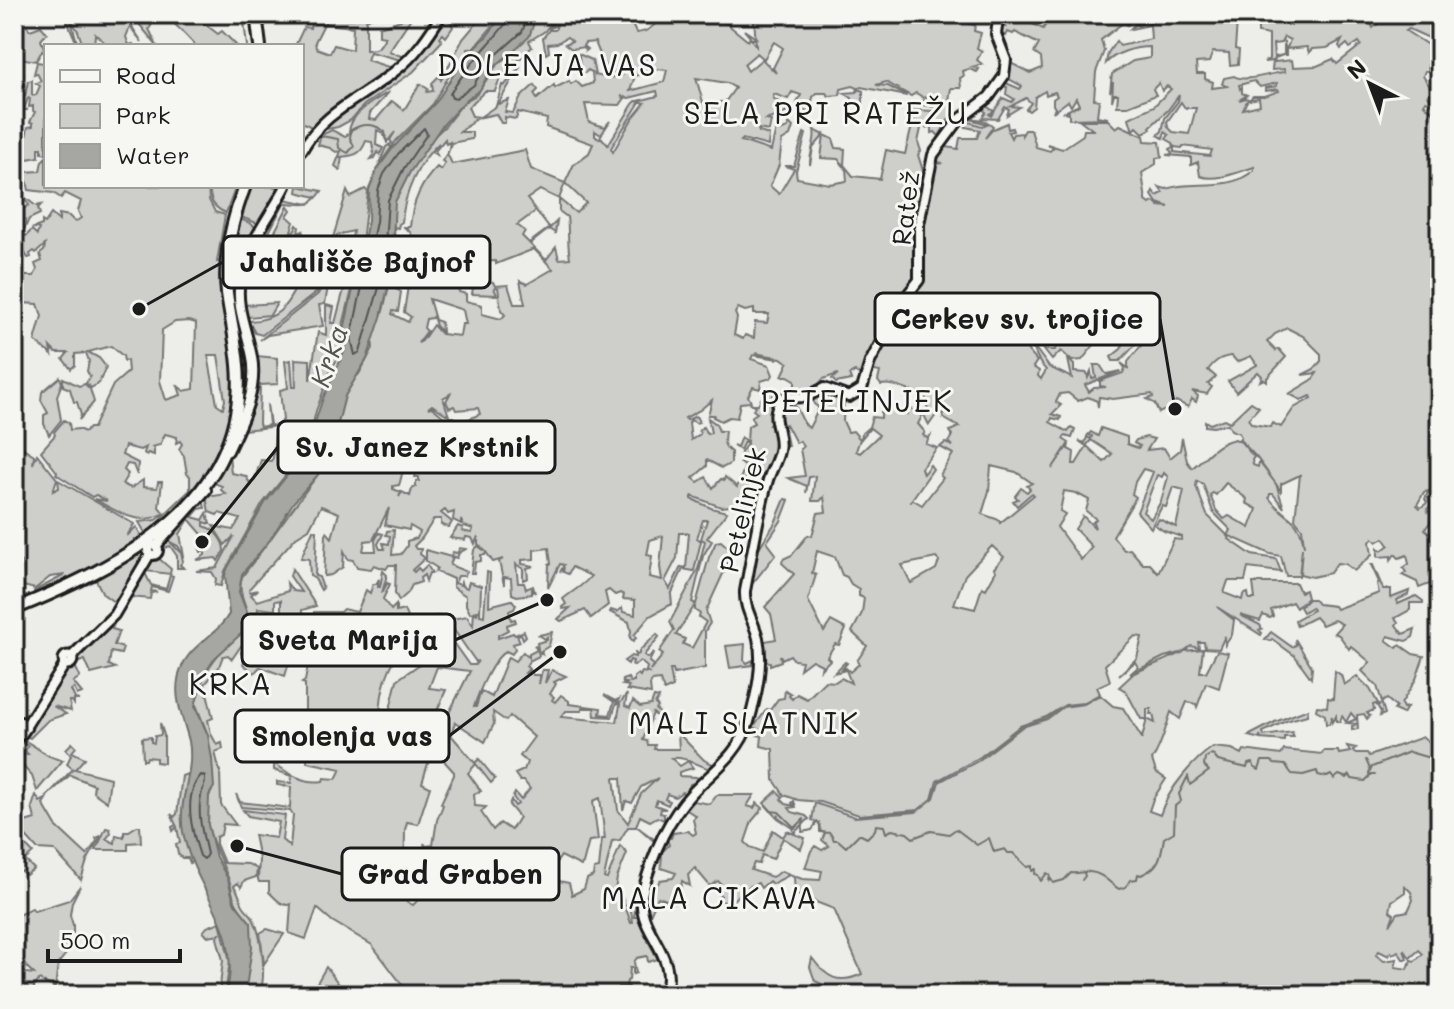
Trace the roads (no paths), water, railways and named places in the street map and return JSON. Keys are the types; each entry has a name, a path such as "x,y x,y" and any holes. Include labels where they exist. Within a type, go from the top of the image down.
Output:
{"highway":[{"path":"258,14 262,44"},
{"path":"14,607 129,551 166,527 205,480 219,455 230,422 235,368 224,296 224,257 229,223 242,188"}],"main road":[{"path":"304,147 336,110 403,64 442,14"},
{"name":"Ratež","path":"886,332 892,314 919,280 919,224 933,155 959,120 989,97 1004,76 1006,60 996,34 999,14"},
{"path":"15,734 25,732 17,722 32,716 68,660 114,615 153,550 208,487 220,467 246,411 253,373 251,351 239,308 240,279 250,252 285,188"},
{"name":"Petelinjek","path":"665,995 669,969 646,921 641,904 643,892 664,833 689,796 723,764 748,724 759,671 758,637 745,605 745,591 768,480 780,450 776,408 784,398 806,397 819,389 829,389 845,397 858,394 886,332"}],"water":[{"path":"504,14 537,14 529,37 490,71 480,90 467,99 442,126 410,172 395,202 391,275 381,317 367,359 345,396 330,455 242,574 239,592 247,613 242,633 215,658 204,675 195,706 208,735 212,759 214,787 209,795 208,825 216,857 228,879 234,902 251,923 252,947 245,995 226,995 230,971 229,949 216,911 189,854 183,832 182,809 190,753 178,696 178,678 185,660 229,614 225,575 228,567 265,503 307,446 323,398 345,350 342,339 368,221 369,189 377,170 392,149 437,101 464,58"}],"waterway":[{"path":"243,14 247,44"},
{"path":"321,136 338,139 339,148 348,153 354,146 350,138 351,130 368,125 385,132 387,143"},
{"path":"389,145 392,148"},
{"path":"1369,774 1372,767 1409,752 1440,761"},
{"path":"766,805 771,811 779,812 795,828 804,819 802,832 812,830 817,822 820,832 830,833 834,840 846,847 859,834 867,838 876,825 884,826 886,833 892,830 907,833 913,838 931,831 949,834 956,829 977,845 989,838 994,852 1005,849 1013,853 1027,867 1032,866 1032,871 1036,869 1035,874 1041,881 1047,873 1050,875 1049,881 1051,879 1053,883 1064,880 1071,873 1090,872 1102,876 1119,889 1155,865 1164,838 1174,832 1175,806 1181,801 1179,794 1188,776 1190,785 1209,771 1204,766 1205,758 1212,754 1218,761 1247,768 1248,764 1253,763 1259,770 1262,761 1272,761 1285,765 1292,774 1317,771 1318,775 1331,775 1334,779 1339,775 1347,778 1350,775 1352,779 1365,781 1375,775"},
{"path":"1366,760 1370,769"},
{"path":"1082,880 1084,873"}],"place":[{"name":"Jahališče Bajnof","path":"139,309"},
{"name":"Cerkev sv. trojice","path":"1175,409"},
{"name":"Sv. Janez Krstnik","path":"202,542"},
{"name":"Sveta Marija","path":"547,600"},
{"name":"Smolenja vas","path":"560,652"},
{"name":"Grad Graben","path":"237,846"}],"district":[{"name":"DOLENJA VAS","path":"547,66"},
{"name":"SELA PRI RATEŽU","path":"826,114"},
{"name":"PETELINJEK","path":"857,402"},
{"name":"KRKA","path":"231,685"},
{"name":"MALI SLATNIK","path":"744,724"},
{"name":"MALA CIKAVA","path":"710,899"}],"water label":[{"name":"Krka","path":"329,356"}]}
